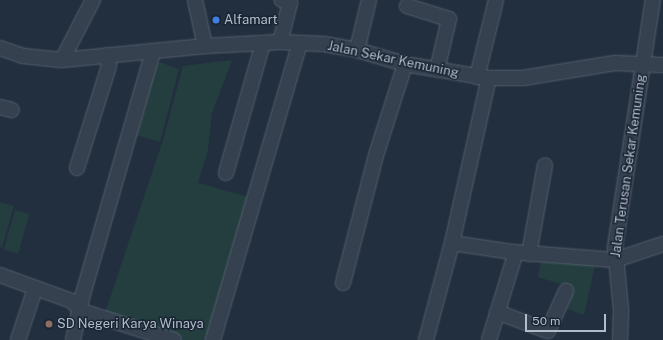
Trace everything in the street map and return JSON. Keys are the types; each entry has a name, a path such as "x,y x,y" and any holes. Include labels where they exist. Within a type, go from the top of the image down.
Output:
{"street":[{"path":"62,60 92,0"},
{"path":"195,0 205,46"},
{"path":"357,50 369,0"},
{"path":"426,340 452,243 496,0"},
{"name":"Jalan Terusan Sekar Kemuning","path":"620,340 621,310 615,247 653,0"},
{"path":"280,42 288,1"},
{"path":"407,6 449,19 437,70"},
{"name":"Jalan Sekar Kemuning","path":"0,48 23,56 62,60 205,46 280,42 300,43 357,50 405,64 483,77 523,78 615,63 663,65"},
{"path":"226,173 263,43"},
{"path":"213,340 300,43"},
{"path":"73,340 81,311 81,302 153,51"},
{"path":"77,168 109,66 107,56"},
{"path":"343,283 377,152 405,64"},
{"path":"529,254 545,165"},
{"path":"452,243 529,254 616,260 663,244"},
{"path":"489,340 514,258"},
{"path":"0,275 72,302 81,311 174,340"},
{"path":"18,340 36,289"},
{"path":"497,312 548,331 566,291"}],"green space":[{"path":"232,60 212,113 208,150 198,183 249,197 209,340 181,340 105,313 163,140 183,66"},
{"path":"159,62 179,69 160,142 137,135 155,67"},
{"path":"0,202 14,206 2,248 0,247"},
{"path":"15,210 29,214 18,254 4,249"},
{"path":"541,258 595,265 584,315 567,309 572,294 570,287 538,277"}],"place":[{"name":"Alfamart","path":"216,20"},
{"name":"SD Negeri Karya Winaya","path":"49,324"}]}
